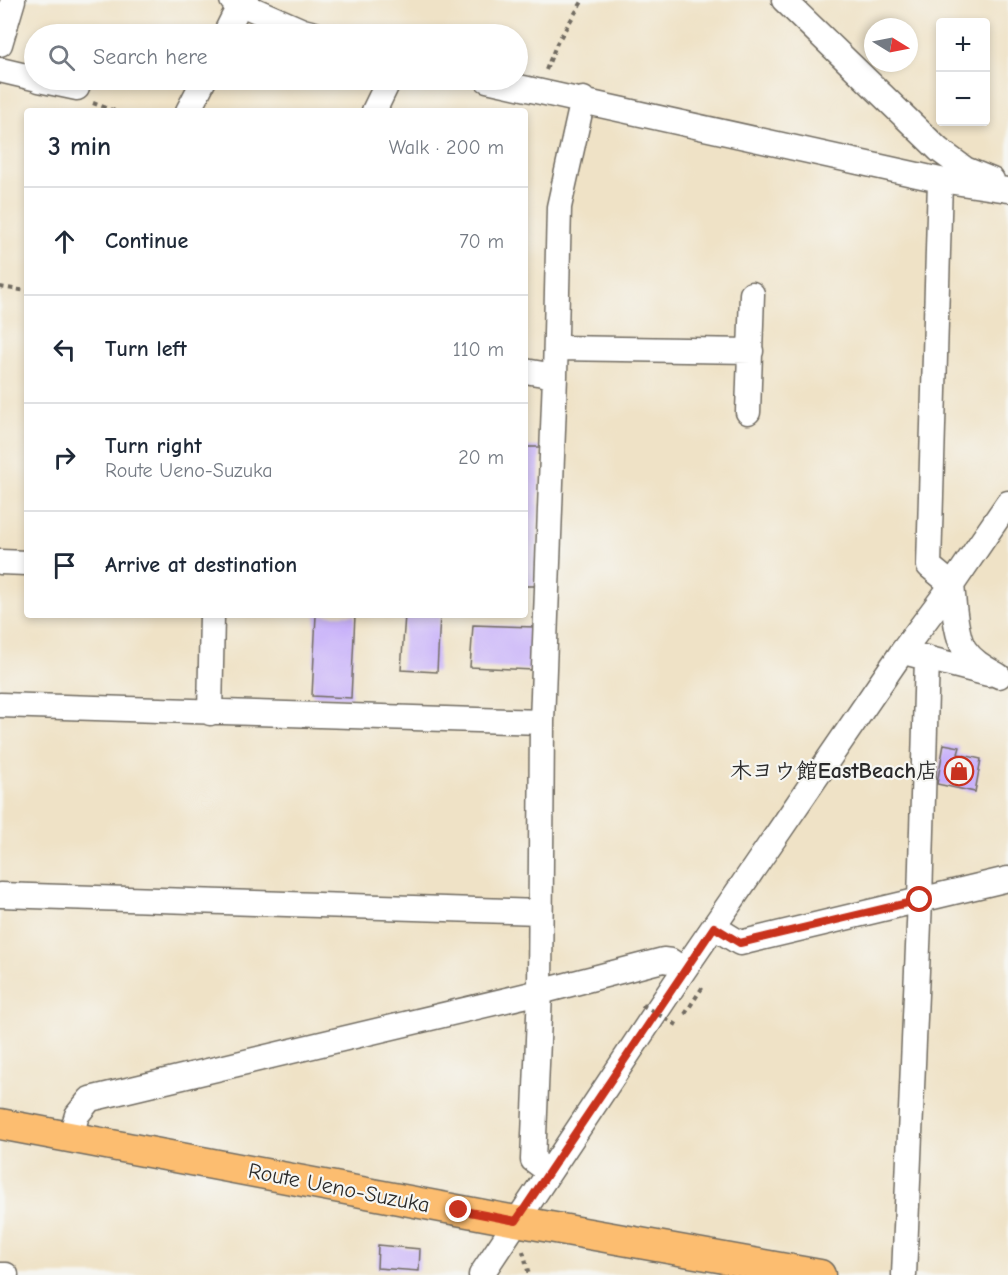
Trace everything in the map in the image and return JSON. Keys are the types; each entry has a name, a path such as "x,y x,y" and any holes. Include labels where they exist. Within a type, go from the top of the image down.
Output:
{"main road":[{"name":"Route Ueno-Suzuka","path":"0,1124 516,1221 820,1275"}],"street":[{"path":"0,44 13,0"},
{"path":"784,0 939,150 965,169 1008,189"},
{"path":"228,24 236,2 290,24"},
{"path":"0,70 24,76"},
{"path":"528,89 583,99 940,180 1008,189"},
{"path":"190,108 199,90"},
{"path":"375,108 384,90"},
{"path":"549,1172 533,1160 540,992 542,722 559,207 583,99"},
{"path":"940,180 929,566 952,585 963,648 973,659 1004,677"},
{"path":"748,412 752,294"},
{"path":"556,348 751,351"},
{"path":"528,372 555,376"},
{"path":"481,1275 684,970 902,652 952,585 1008,503"},
{"path":"0,562 24,563"},
{"path":"210,713 212,618"},
{"path":"902,652 1004,677"},
{"path":"904,1275 920,900 927,658"},
{"path":"0,705 542,722"},
{"path":"714,927 740,943 1008,879"},
{"path":"0,895 539,912"},
{"path":"70,1138 77,1115 90,1099 540,992 663,960 671,961 684,970"},
{"path":"0,1275 6,1275"}],"path":[{"path":"542,92 547,66 557,43 583,0"},
{"path":"0,287 24,291"},
{"path":"642,1005 677,1025"}],"building":[{"path":"528,447 540,447 536,586 528,586"},
{"path":"316,618 355,618 351,698 312,696"},
{"path":"405,618 440,618 437,672 401,670"},
{"path":"473,625 535,627 533,670 470,667"},
{"name":"木ヨウ館EastBeach店","path":"944,744 960,747 958,754 981,759 975,792 937,784"},
{"path":"378,1245 420,1249 419,1271 377,1268"}],"place":[{"name":"木ヨウ館EastBeach店","path":"959,771"}],"route":[{"path":"459,1210 516,1221 714,927 740,943 920,900"}]}
